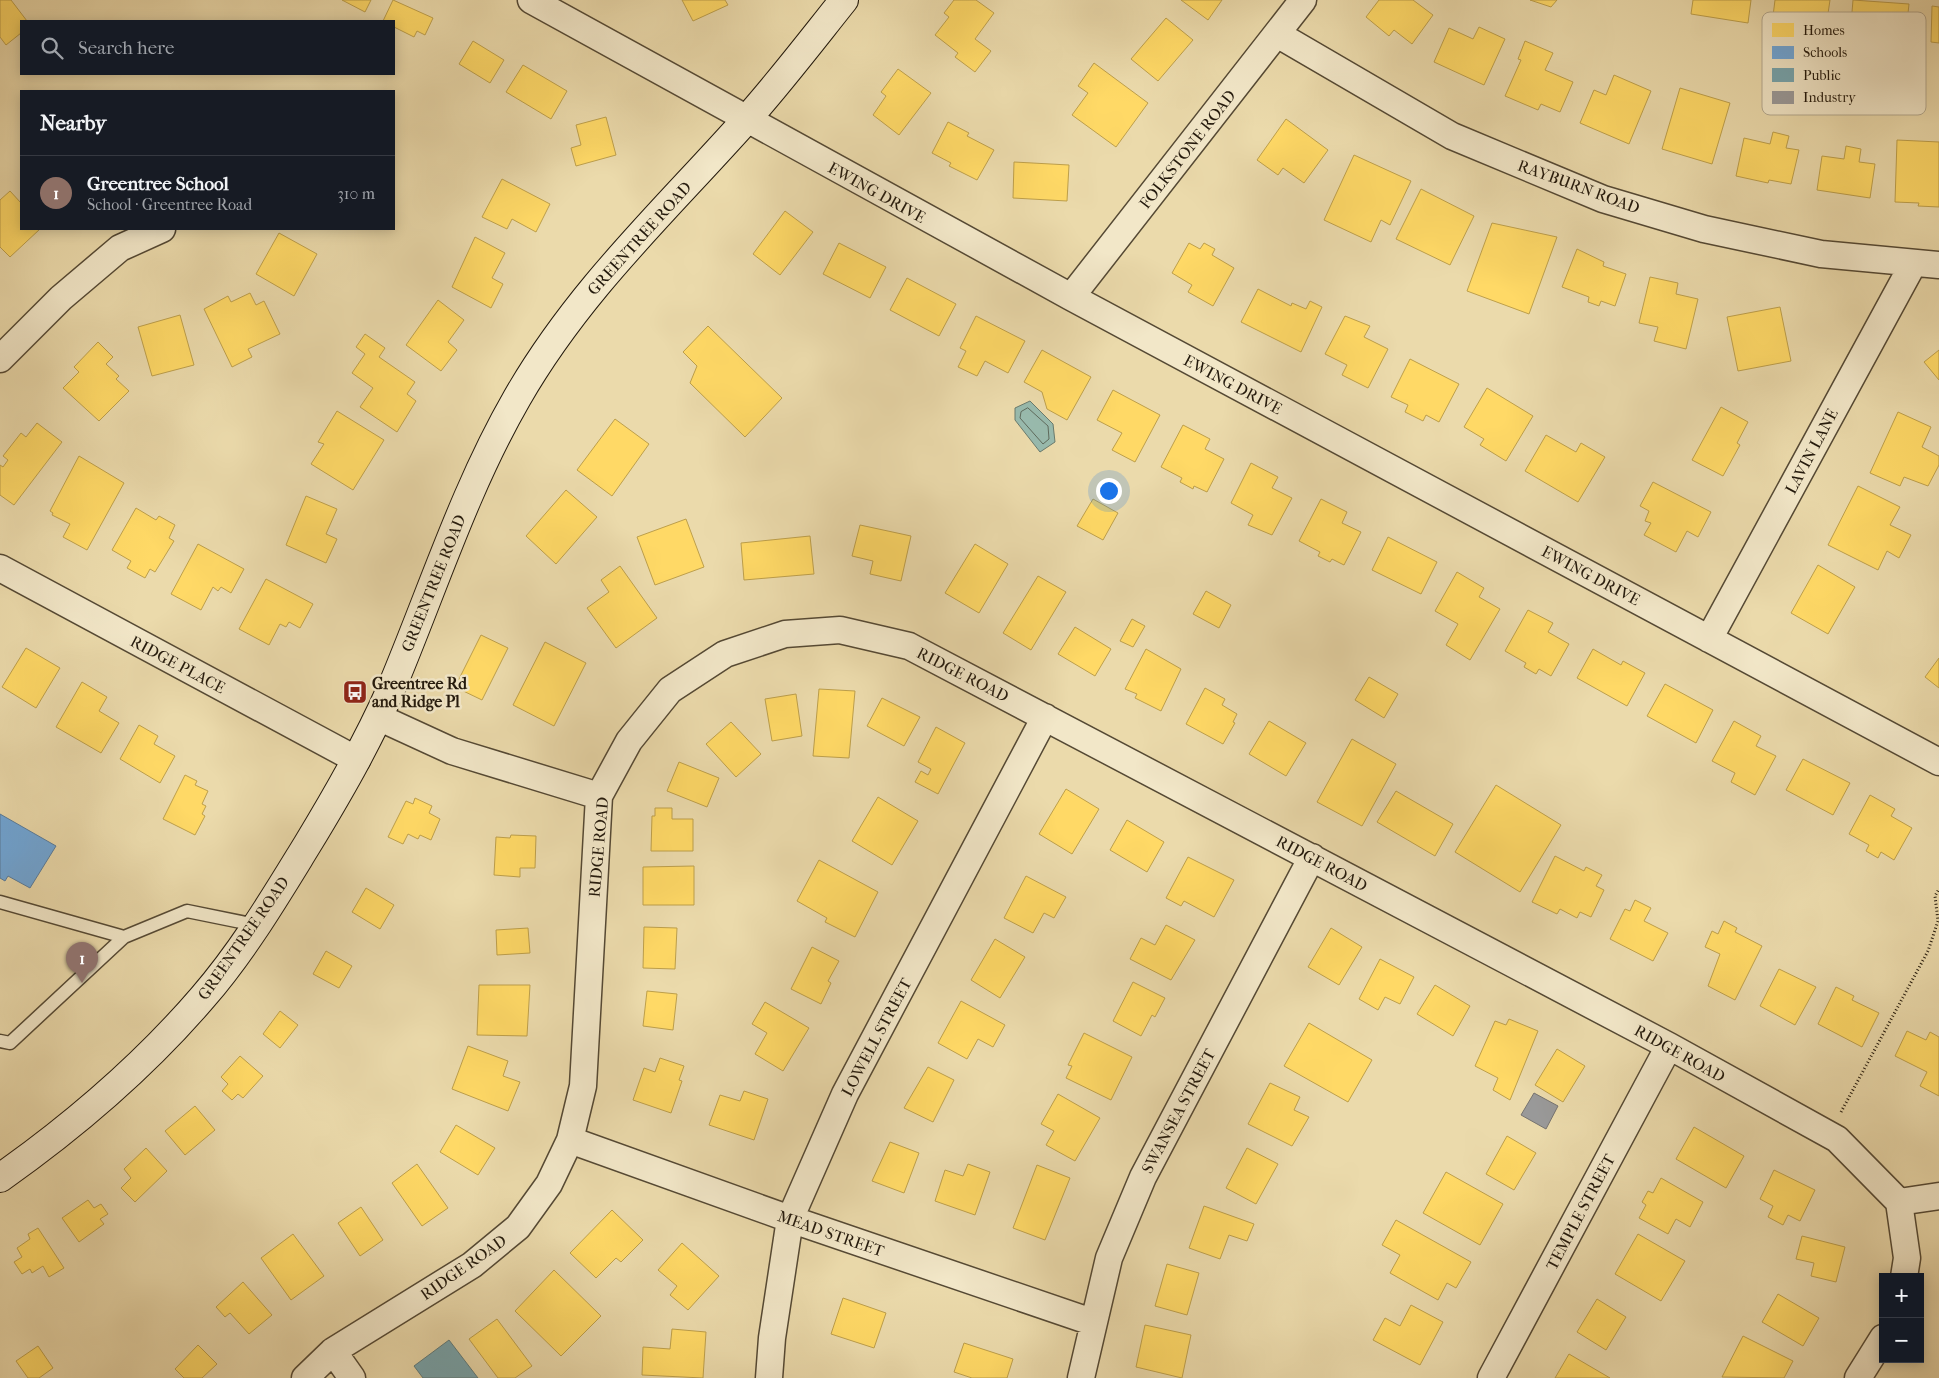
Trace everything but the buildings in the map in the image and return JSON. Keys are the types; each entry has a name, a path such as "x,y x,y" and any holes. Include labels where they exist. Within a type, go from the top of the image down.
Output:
{"street":[{"name":"EWING DRIVE","path":"531,0 746,120 1071,297 1939,762"},
{"name":"GREENTREE ROAD","path":"0,1178 76,1122 139,1065 204,996 256,925 357,760 378,717 472,486 517,398 552,342 602,275 746,120 844,0"},
{"name":"FOLKSTONE ROAD","path":"1071,297 1303,0"},
{"name":"RAYBURN ROAD","path":"1276,34 1452,136 1603,199 1704,228 1821,254 1939,265"},
{"path":"0,359 61,298 120,248 160,230"},
{"name":"LAVIN LANE","path":"1709,638 1913,264"},
{"name":"RIDGE PLACE","path":"0,568 357,760"},
{"name":"RIDGE ROAD","path":"305,1378 333,1351 472,1265 518,1228 549,1184 570,1140 583,1086 599,796 629,741 670,690 724,654 785,634 840,630 909,646 1669,1046 1829,1134 1837,1139 1899,1202"},
{"path":"378,717 452,751 599,796"},
{"name":"LOWELL STREET","path":"769,1378 772,1338 790,1219 846,1094 1045,717"},
{"name":"SWANSEA STREET","path":"1081,1378 1092,1322 1109,1258 1143,1177 1312,857"},
{"name":"TEMPLE STREET","path":"1491,1378 1669,1046"},
{"name":"MEAD STREET","path":"570,1140 790,1219 1092,1322"},
{"path":"1905,1273 1908,1258 1899,1202 1939,1196"},
{"path":"1858,1378 1879,1344"},
{"path":"333,1351 352,1378"}],"lane":[{"path":"0,902 124,938"},
{"path":"0,1041 10,1043 124,938 187,911 256,925"}],"path":[{"path":"1829,1134 1928,951 1938,921 1935,896 1939,889"}],"water":[{"path":"1030,401 1053,424 1055,442 1040,452 1015,420 1015,408"}],"place":[{"name":"Greentree Rd and Ridge Pl","path":"355,692"},
{"name":"Greentree School","path":"82,983"}]}
